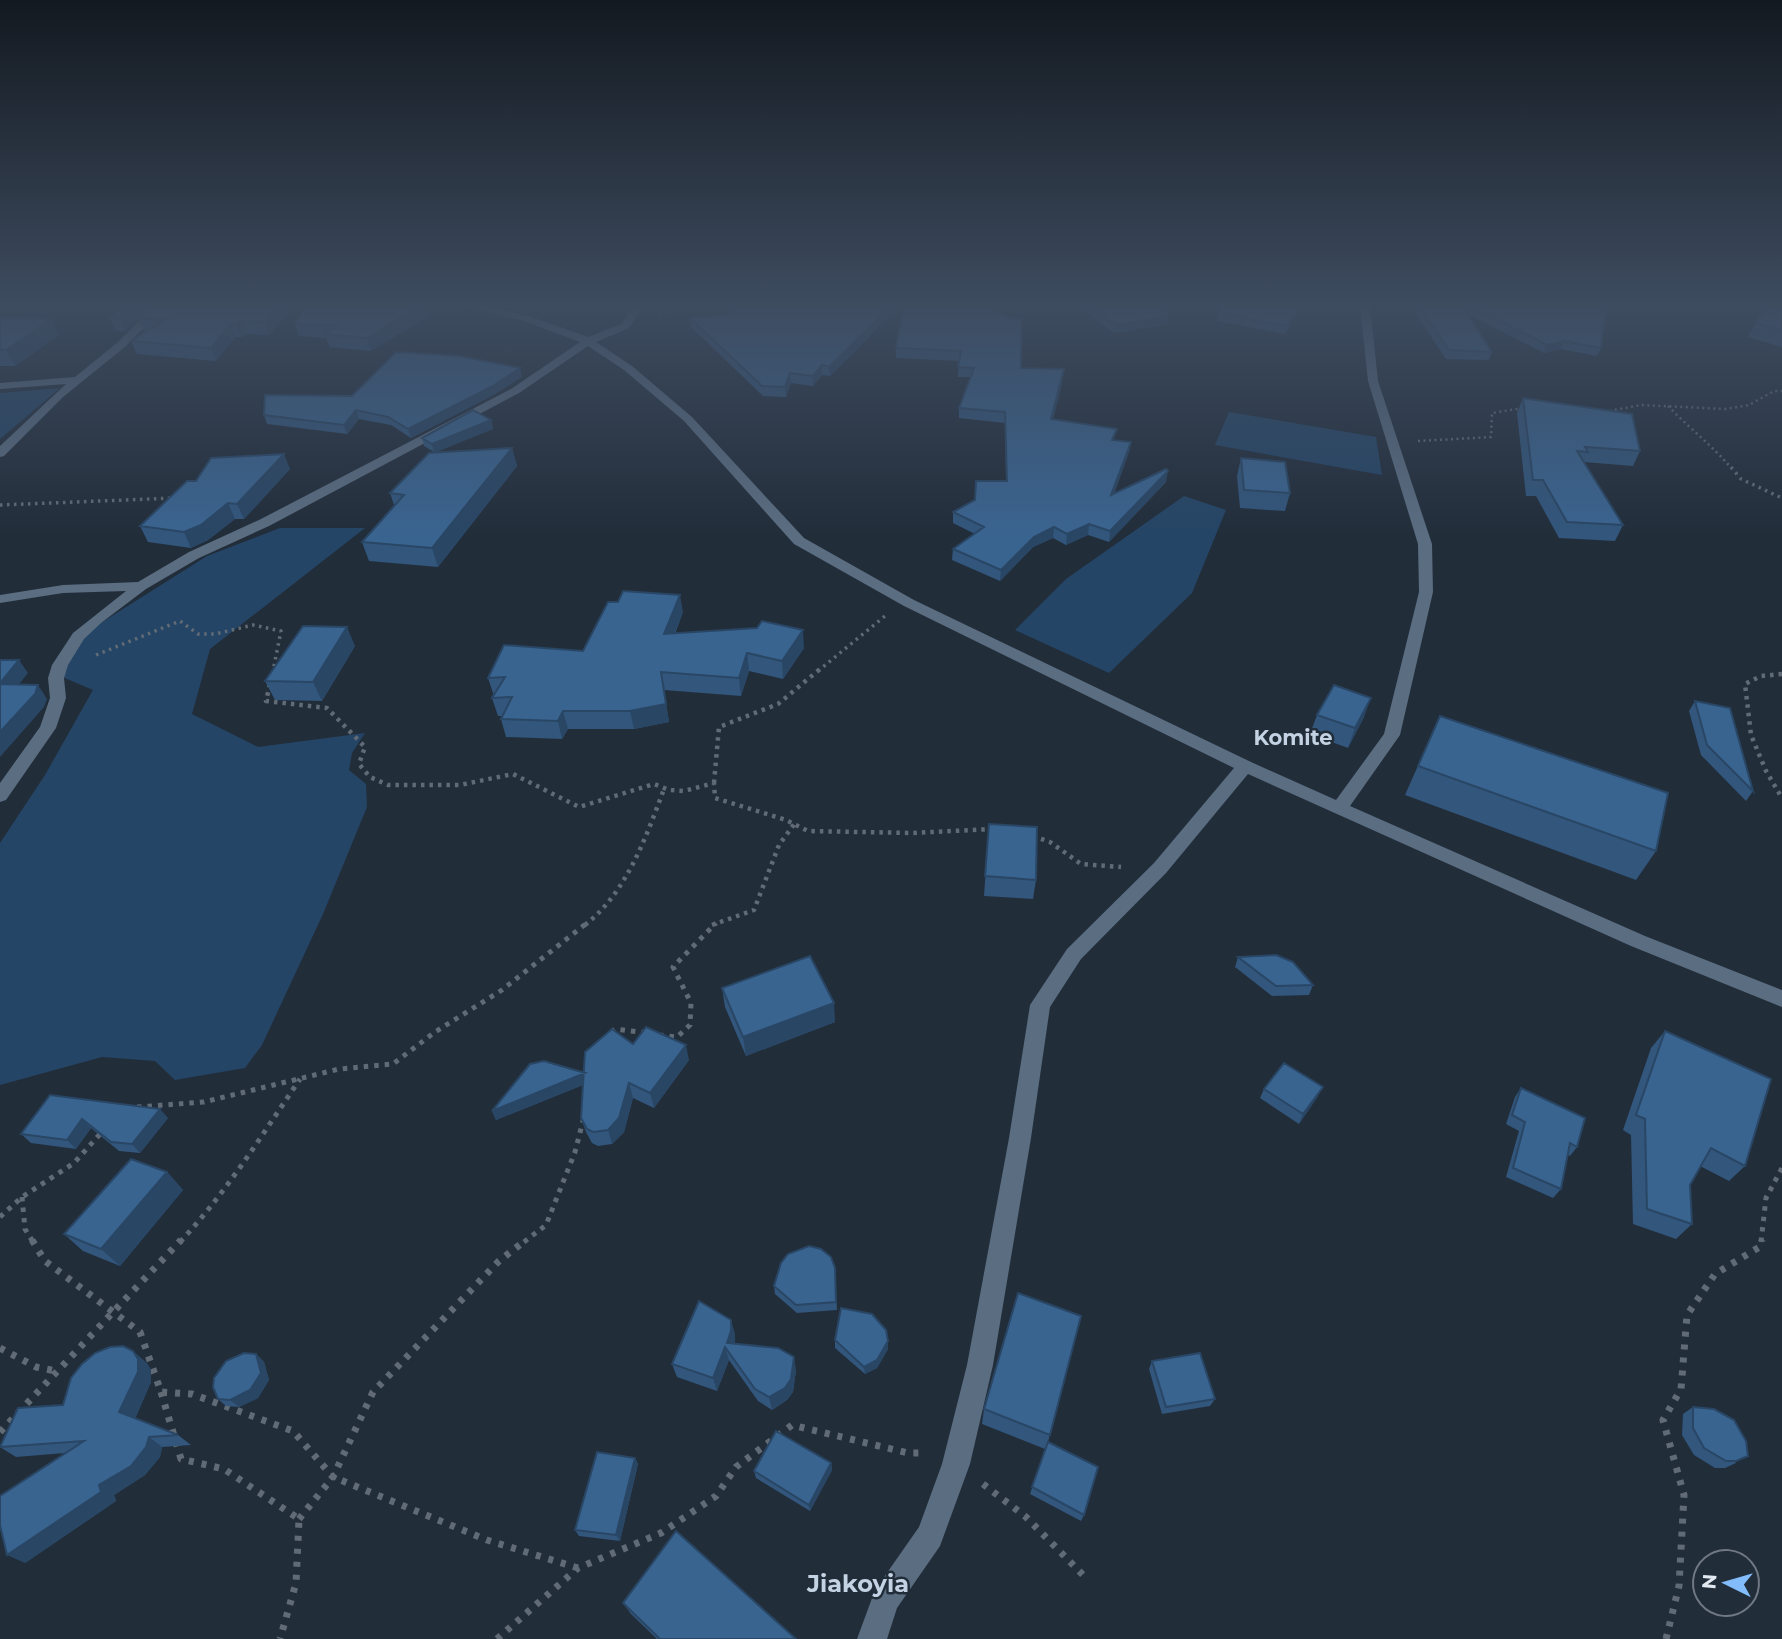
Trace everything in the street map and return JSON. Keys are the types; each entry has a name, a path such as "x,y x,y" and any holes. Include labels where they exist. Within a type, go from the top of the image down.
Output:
{"street":[{"path":"0,386 45,382"},
{"path":"0,453 74,382"},
{"path":"0,796 48,728 58,698 56,678 60,665 78,636 141,586 194,555 264,523 466,419 527,382"},
{"path":"645,382 688,419 799,541 909,603 1245,766 1341,806 1638,941 1782,999"},
{"path":"1341,806 1392,736 1426,592 1425,544 1373,382"},
{"path":"0,598 83,587 141,586"},
{"path":"872,1639 885,1600 930,1536 956,1464 980,1365 1020,1138 1040,1005 1074,954 1160,868 1245,766"}],"path":[{"path":"1595,413 1641,405 1726,409 1749,405 1774,391 1782,391"},
{"path":"1668,406 1699,438 1713,446 1741,480 1782,498"},
{"path":"1393,444 1491,437 1492,413 1533,409"},
{"path":"0,505 178,498"},
{"path":"909,603 877,621 778,704 719,727 715,798 735,809 794,822 808,831 912,833 999,829"},
{"path":"60,665 107,651 180,621 198,634 215,634 253,625 281,631 266,701 327,708 365,747 359,764 370,777 388,785 460,785 513,774 579,807 654,783 664,789 691,792 714,783"},
{"path":"1782,674 1761,676 1745,684 1751,735 1766,771 1782,798"},
{"path":"135,1108 204,1102 339,1069 393,1064 435,1032 502,990 601,912 642,849 664,789"},
{"path":"606,1037 615,1029 677,1037 690,1025 692,1014 686,988 673,967 713,924 754,910 779,845 794,822"},
{"path":"1024,833 1050,842 1081,864 1160,868"},
{"path":"0,1432 196,1226 250,1153 300,1078"},
{"path":"280,1639 296,1583 299,1519 333,1477 373,1392 499,1261 546,1225 575,1152 585,1111"},
{"path":"0,1217 22,1197 74,1163 106,1127"},
{"path":"1666,1639 1679,1586 1684,1494 1663,1420 1681,1389 1687,1315 1715,1274 1761,1246 1766,1198 1782,1168"},
{"path":"22,1197 25,1229 45,1261 140,1332 181,1459 223,1469 299,1519"},
{"path":"0,1348 36,1367 56,1371"},
{"path":"161,1392 192,1394 293,1431 333,1477 487,1541 578,1568"},
{"path":"497,1639 578,1568 660,1533 716,1496 736,1467 792,1425 908,1453 941,1453 1026,1517 1083,1575"}],"shaded area":[{"path":"60,388 0,439 0,393"},
{"path":"1229,412 1376,437 1382,475 1215,445"},
{"path":"1184,496 1226,510 1192,593 1109,673 1015,630 1066,579"},
{"path":"280,528 365,528 210,649 192,714 258,747 365,733 352,753 349,770 366,784 367,807 323,914 262,1045 245,1068 175,1080 155,1061 102,1057 0,1085 0,843 45,775 93,690 60,676 88,631 207,556"}],"building":[{"path":"366,382 498,382 408,429 388,417 356,410 344,425 264,415 265,395 352,396"},
{"path":"758,382 787,382 785,387 762,386"},
{"path":"969,382 1060,382 1051,419 1117,429 1112,440 1131,442 1111,495 1166,469 1168,471 1110,531 1089,524 1067,534 1054,527 1034,537 1001,570 953,549 984,527 953,512 975,500 976,481 1007,481 1005,412 959,408"},
{"path":"1523,398 1632,414 1640,451 1585,447 1588,452 1577,451 1623,525 1567,522 1543,480 1533,480"},
{"path":"473,410 491,420 432,444 422,438"},
{"path":"512,448 432,548 362,542 404,495 390,493 429,453"},
{"path":"284,454 237,504 228,503 201,525 184,532 140,526 187,481 196,481 211,458"},
{"path":"1241,458 1285,462 1290,493 1244,490"},
{"path":"623,591 680,595 664,634 757,628 762,621 803,630 782,661 747,653 739,678 661,672 666,704 630,711 563,711 558,721 501,719 512,697 492,698 505,677 488,678 504,645 583,651 608,602 618,602"},
{"path":"303,626 347,627 313,682 265,681"},
{"path":"0,660 19,660 0,683"},
{"path":"0,684 38,685 35,694 0,732"},
{"path":"1334,685 1371,698 1355,728 1317,715"},
{"path":"1695,701 1730,708 1753,791 1707,745"},
{"path":"1440,716 1668,793 1656,851 1418,766"},
{"path":"989,824 1037,827 1036,880 985,876"},
{"path":"1276,955 1293,962 1313,985 1276,986 1238,957"},
{"path":"810,956 834,1003 743,1037 722,988"},
{"path":"646,1027 686,1045 650,1093 629,1083 619,1118 608,1130 593,1132 587,1129 581,1118 585,1052 612,1029 633,1044"},
{"path":"1665,1031 1771,1079 1745,1166 1711,1148 1690,1185 1692,1224 1647,1209 1645,1119 1636,1115"},
{"path":"544,1061 585,1073 492,1111 530,1064"},
{"path":"1284,1063 1323,1087 1303,1114 1264,1089"},
{"path":"1521,1088 1585,1118 1577,1147 1570,1143 1561,1189 1513,1168 1525,1122 1512,1115"},
{"path":"50,1095 160,1109 132,1144 111,1142 82,1119 67,1140 21,1134"},
{"path":"131,1159 167,1172 101,1249 64,1234"},
{"path":"809,1246 821,1249 831,1257 835,1268 836,1302 796,1305 774,1286 781,1263 788,1254"},
{"path":"1018,1293 1081,1316 1050,1435 984,1409"},
{"path":"699,1301 731,1320 727,1343 778,1348 794,1357 791,1379 785,1388 769,1397 755,1389 725,1347 713,1378 672,1364"},
{"path":"841,1308 872,1314 886,1330 888,1341 877,1360 864,1367 835,1340"},
{"path":"123,1346 133,1351 138,1359 138,1372 119,1412 178,1435 149,1437 146,1447 131,1466 99,1485 101,1492 7,1555 0,1525 0,1496 84,1441 0,1447 18,1408 63,1405 71,1378 82,1364 95,1353 110,1347"},
{"path":"244,1353 256,1354 261,1373 250,1390 230,1400 218,1399 213,1387 214,1378 226,1361"},
{"path":"1200,1353 1215,1399 1166,1407 1152,1361"},
{"path":"1693,1407 1714,1409 1734,1420 1746,1441 1748,1456 1736,1461 1726,1461 1704,1448 1693,1428"},
{"path":"776,1431 831,1463 809,1505 754,1471"},
{"path":"1048,1442 1098,1467 1084,1515 1032,1487"},
{"path":"597,1452 635,1458 616,1535 575,1530"},
{"path":"676,1531 796,1639 660,1639 623,1603"}],"district":[{"name":"Komite","path":"1293,737"},
{"name":"Jiakoyia","path":"858,1583"}]}
